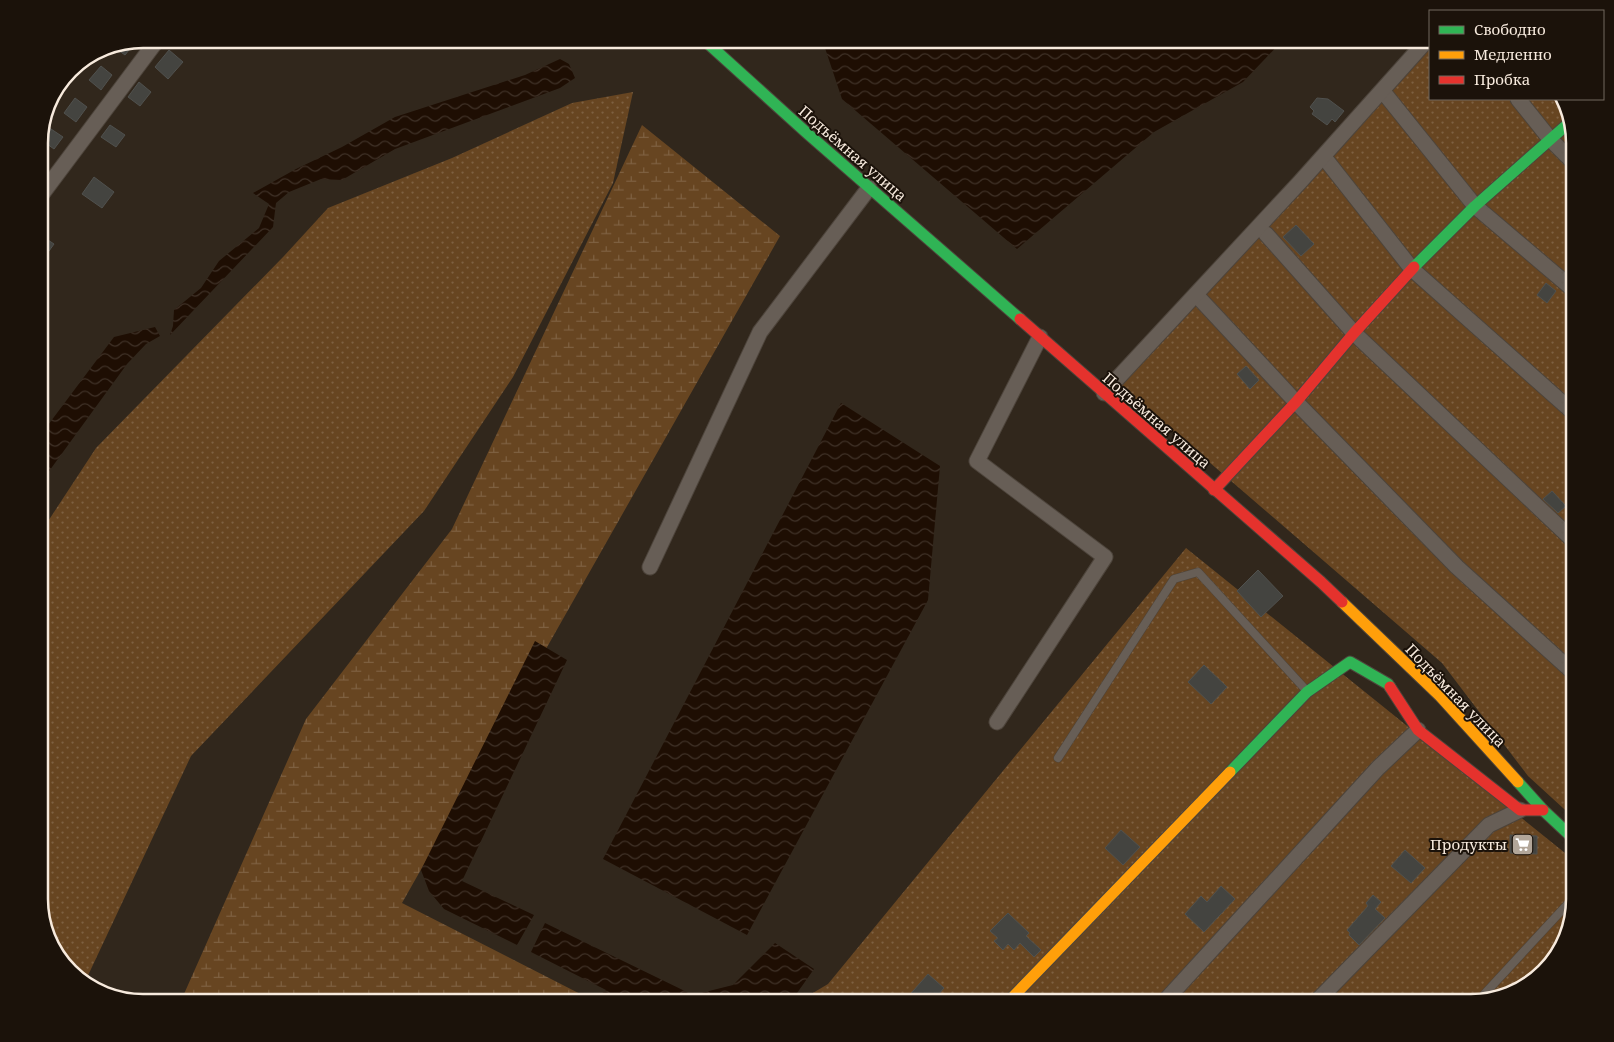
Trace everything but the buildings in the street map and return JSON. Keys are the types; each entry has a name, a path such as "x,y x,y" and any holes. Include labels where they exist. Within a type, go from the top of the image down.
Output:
{"street":[{"path":"48,186 151,48"},
{"name":"Подъёмная улица","path":"713,48 869,188 1321,582 1440,696 1543,810 1566,832"},
{"path":"1104,394 1300,182 1420,48"},
{"path":"1384,94 1475,206 1566,284"},
{"path":"1519,100 1550,139 1566,155"},
{"path":"1214,490 1296,402 1354,333 1412,269 1475,206 1565,126"},
{"path":"1328,161 1412,269 1566,406"},
{"path":"650,567 760,332 869,188"},
{"path":"1266,234 1354,333 1566,533"},
{"path":"1200,299 1296,402 1456,567 1566,666"},
{"path":"997,722 1105,557 977,462 1040,337"},
{"path":"1016,994 1307,692 1350,662 1388,684 1418,730 1520,810"},
{"path":"1171,994 1378,768 1418,730"},
{"path":"1324,994 1489,825 1520,810 1543,810"}],"lane":[{"path":"1058,758 1174,579 1198,572 1307,692"},
{"path":"1485,994 1566,906"}],"green space":[{"path":"1422,48 1429,48 1429,100 1557,100 1566,130 1566,811 1528,776 1442,663 1114,380"},
{"path":"633,92 613,183 513,377 424,511 191,756 87,977 75,967 60,947 49,918 48,521 96,448 284,256 328,208 452,158 572,103"},
{"path":"642,125 780,236 402,903 580,994 184,994 306,719 452,529"},
{"path":"1186,548 1566,854 1566,912 1557,942 1539,967 1529,975 1508,987 1484,994 811,994 828,984"}],"water":[{"path":"825,48 1275,48 1243,82 1154,132 1017,249 842,99"},
{"path":"560,59 569,64 575,78 560,88 395,149 342,180 321,179 289,192 276,203 273,227 170,335 173,326 174,310 201,288 219,261 259,228 269,204 253,193 395,117 525,75"},
{"path":"155,327 160,336 146,344 127,364 48,473 48,425 114,337"},
{"path":"841,403 940,466 928,600 747,935 603,859"},
{"path":"535,641 567,660 462,881 534,915 517,945 444,909 429,891 421,870"},
{"path":"545,923 691,994 601,994 606,990 531,952"},
{"path":"775,943 814,969 796,994 697,994 733,985"}],"traffic: fast":[{"path":"713,48 808,134 1020,319"},
{"path":"1414,267 1475,206 1565,126"},
{"path":"1230,772 1307,692 1350,662 1390,687"},
{"path":"1518,782 1543,810 1566,832"}],"traffic: slow":[{"path":"1342,602 1440,696 1518,782"},
{"path":"1016,994 1230,772"}],"traffic: jam":[{"path":"1214,490 1296,402 1354,333 1414,267"},
{"path":"1020,319 1342,602"},
{"path":"1390,687 1418,730 1520,810 1543,810"}],"place":[{"name":"Продукты","path":"1523,844"}]}
